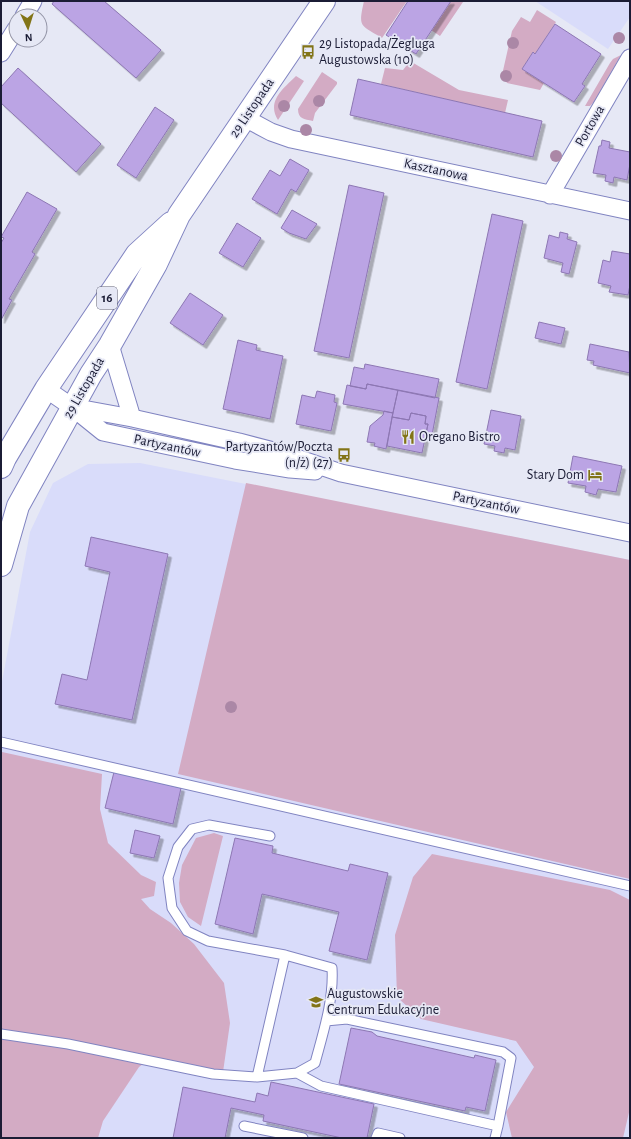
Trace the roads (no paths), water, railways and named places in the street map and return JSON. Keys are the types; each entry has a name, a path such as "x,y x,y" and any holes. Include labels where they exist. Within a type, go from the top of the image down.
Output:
{"main road":[{"name":"29 Listopada","path":"1,565 18,506 72,407 110,345 156,264 179,215 324,1"},
{"name":"29 Listopada","path":"1,467 46,389 137,254 179,215"}],"street":[{"path":"1,53 8,42"},
{"name":"Portowa","path":"550,195 630,58"},
{"name":"Kasztanowa","path":"245,118 271,132 291,139 630,211"},
{"name":"Partyzantów","path":"110,345 132,418"},
{"name":"Partyzantów","path":"46,389 72,407 103,432 265,465 290,469 341,473"},
{"name":"Partyzantów","path":"72,407 132,418 239,442 285,454 341,473 630,533"}],"lane":[{"path":"1,742 630,886"},
{"path":"1,1034 68,1044 213,1074 258,1077 297,1073 316,1063 326,1021 332,980 332,968 285,955 208,940 187,931 172,908 168,878 178,847 192,829 209,824 270,836"},
{"path":"258,1077 285,955"},
{"path":"326,1021 347,1019 503,1052 511,1058 495,1138"},
{"path":"297,1073 321,1086 498,1126"},
{"path":"244,1126 302,1138"},
{"path":"376,1138 378,1133 400,1138"}],"place":[{"name":"29 Listopada/Żegluga Augustowska (10)","path":"308,52"},
{"name":"Oregano Bistro","path":"408,437"},
{"name":"Partyzantów/Poczta (n/ż) (27)","path":"344,455"},
{"name":"Stary Dom","path":"595,475"},
{"name":"Augustowskie Centrum Edukacyjne","path":"316,1002"}]}
